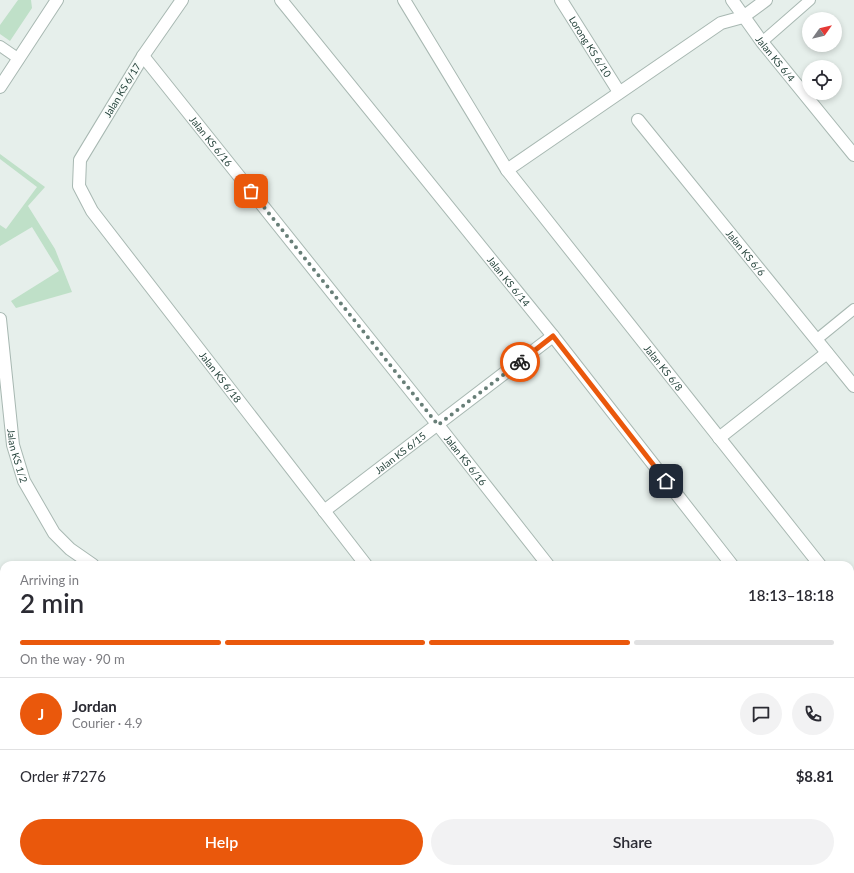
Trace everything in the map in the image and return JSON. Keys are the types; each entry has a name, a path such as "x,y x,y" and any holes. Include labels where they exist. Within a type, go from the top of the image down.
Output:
{"street":[{"path":"0,87 57,0"},
{"name":"Jalan KS 6/17","path":"79,186 80,160 143,56 182,0"},
{"name":"Jalan KS 6/14","path":"281,0 553,336 729,561"},
{"name":"Jalan KS 6/8","path":"404,0 507,170 817,561"},
{"name":"Lorong KS 6/10","path":"561,0 619,92"},
{"path":"721,23 731,0"},
{"name":"Jalan KS 6/4","path":"731,0 762,42 854,155"},
{"path":"507,170 721,23 743,17 766,0"},
{"name":"Jalan KS 6/16","path":"143,56 545,561"},
{"name":"Jalan KS 6/6","path":"638,120 854,386"},
{"name":"Jalan KS 6/18","path":"79,186 92,211 363,561"},
{"name":"Jalan KS 1/2","path":"0,319 13,444 24,481 54,533 70,549 87,561"},
{"name":"Jalan KS 6/15","path":"324,512 553,336"},
{"path":"719,438 827,353"}],"lane":[{"path":"762,42 810,0"},
{"path":"0,46 19,59"},
{"path":"816,340 854,309"}],"green space":[{"path":"18,0 31,0 32,8 10,41 0,34 0,25"},
{"path":"0,154 45,187 28,206 55,249 72,292 16,308 11,301 59,271 32,227 0,246 0,225 6,229 37,187 0,159"}],"way so far":[{"path":"251,191 438,425 520,362"}],"route":[{"path":"520,362 553,336 666,481"}]}
